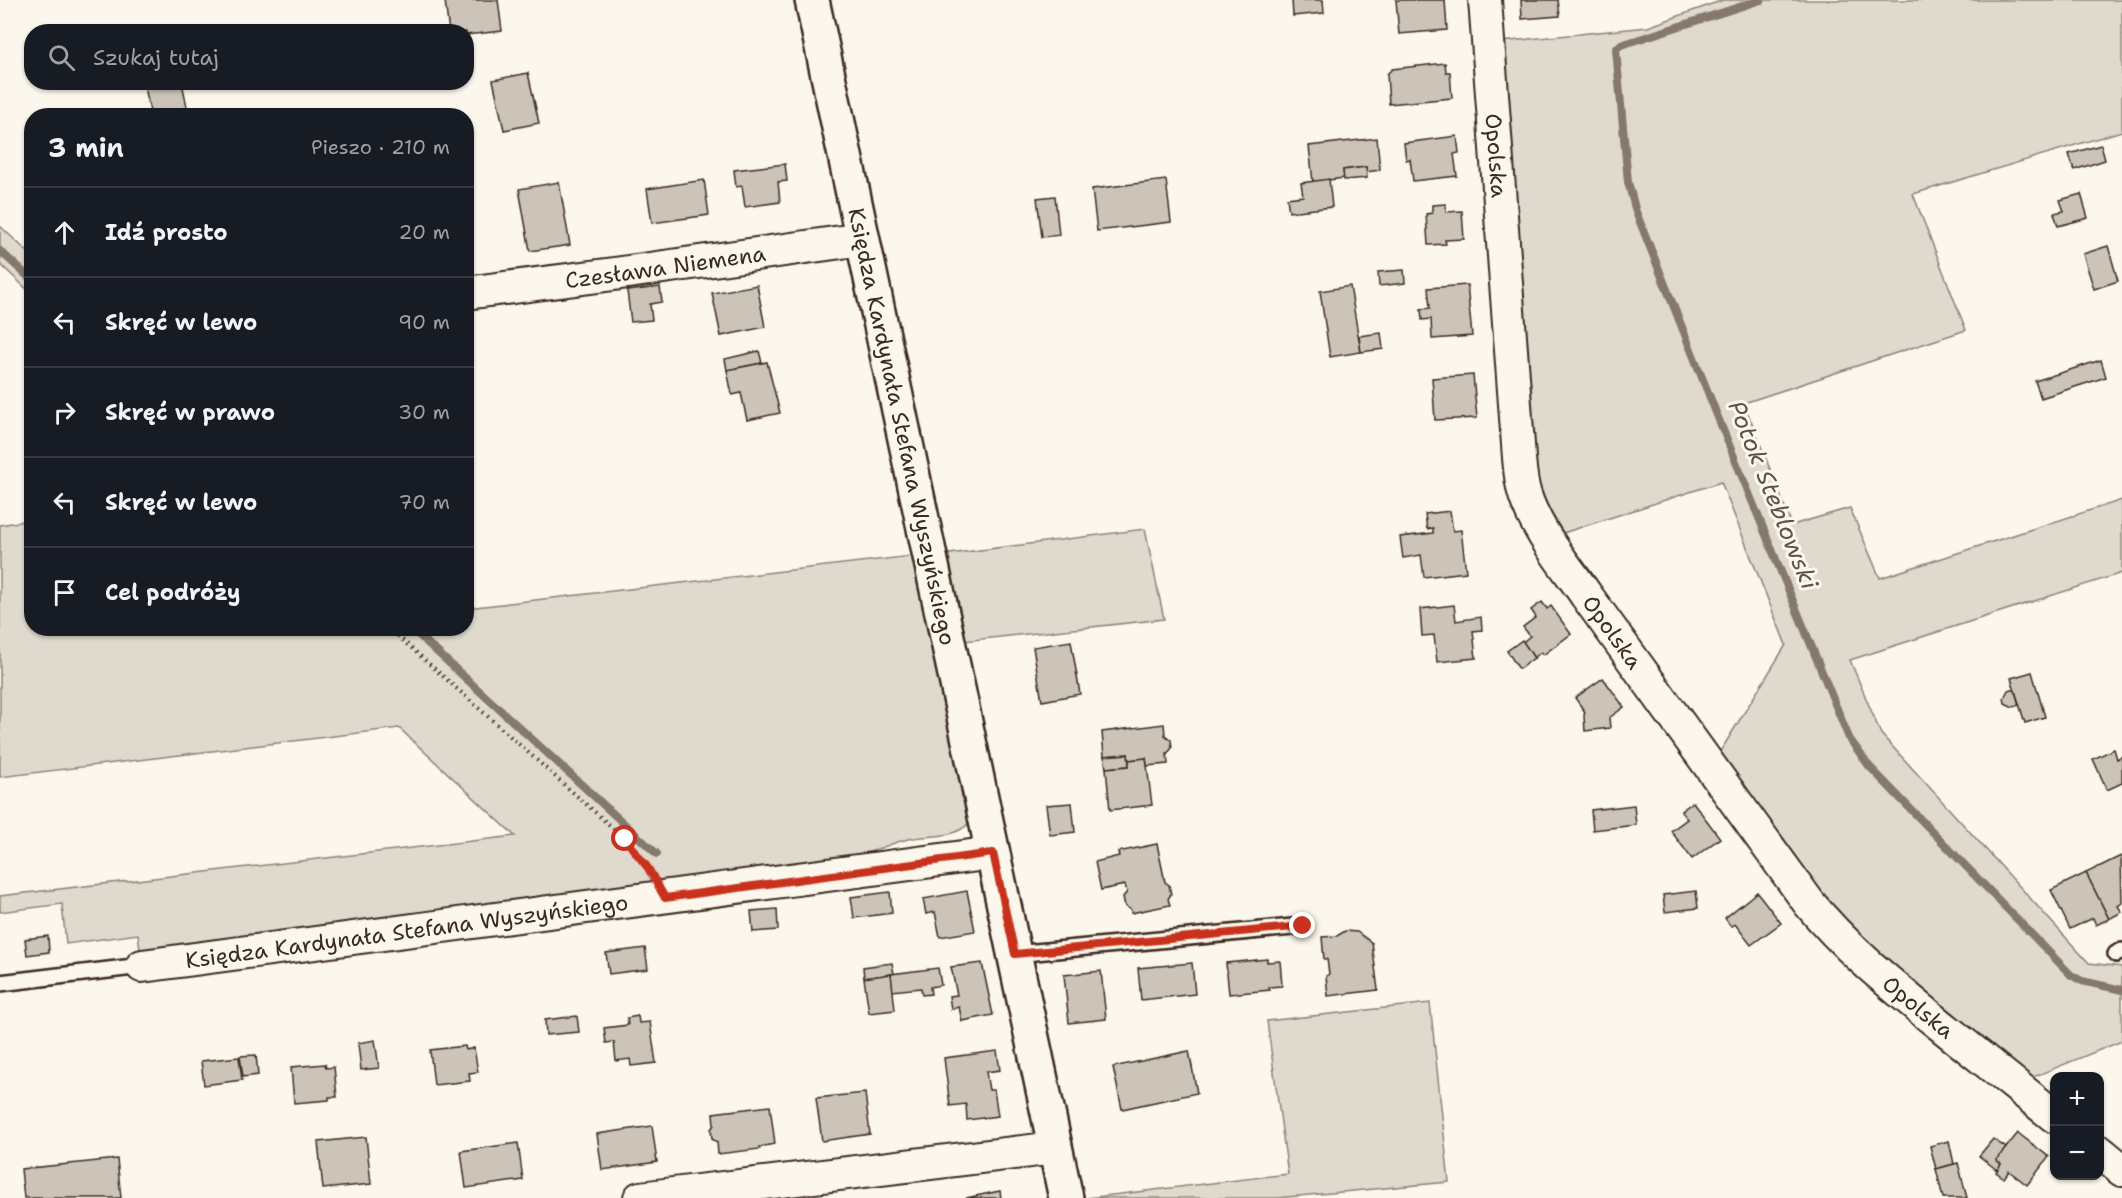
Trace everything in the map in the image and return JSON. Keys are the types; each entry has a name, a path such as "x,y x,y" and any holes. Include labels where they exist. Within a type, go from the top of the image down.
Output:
{"street":[{"name":"Księdza Kardynała Stefana Wyszyńskiego","path":"812,0 1066,1198"},
{"name":"Opolska","path":"1485,0 1519,458 1522,480 1531,508 1552,545 1593,604 1809,903 1840,940 1881,976 2050,1112"},
{"name":"Czesława Niemena","path":"474,292 863,238"},
{"name":"Księdza Kardynała Stefana Wyszyńskiego","path":"142,966 993,853"},
{"path":"640,1198 1055,1148"},
{"path":"2104,1155 2122,1170"}],"lane":[{"path":"1015,954 1303,926"},
{"path":"0,983 142,966"}],"path":[{"path":"398,636 625,839 648,868 665,898"}],"shaded area":[{"path":"1723,0 2122,0 2122,131 1913,194 1966,330 1744,403 1792,525 1850,508 1880,578 2122,500 2122,573 1850,660 1881,734 2089,963 2122,967 2122,1041 2023,1081 1830,911 1718,755 1786,645 1721,482 1563,533 1546,509 1535,487 1500,42 1648,27"},
{"path":"0,226 24,248 24,286 0,264"},
{"path":"24,521 24,636 474,636 474,607 920,555 970,822 957,832 908,839 849,860 140,950 138,934 66,944 62,904 0,912 0,896 515,836 399,728 0,777 0,525"},
{"path":"1145,529 1164,619 964,641 942,555"},
{"path":"1430,1003 1449,1182 1277,1198 1087,1198 1288,1174 1267,1021"}],"building":[{"path":"498,0 502,31 474,34 474,24 448,24 445,1"},
{"path":"1292,0 1323,0 1324,13 1293,16"},
{"path":"1396,0 1445,0 1447,30 1399,34"},
{"path":"1521,0 1558,0 1560,16 1522,19"},
{"path":"1445,63 1446,72 1450,72 1452,98 1389,104 1387,74 1392,69"},
{"path":"528,73 539,123 504,130 493,80"},
{"path":"146,90 184,90 187,108 149,108"},
{"path":"1457,136 1459,153 1454,154 1457,176 1413,181 1410,159 1406,160 1404,143"},
{"path":"1377,138 1380,170 1366,172 1366,167 1343,170 1344,178 1313,182 1309,146"},
{"path":"2101,145 2105,160 2074,170 2069,154"},
{"path":"785,164 787,181 778,182 780,202 745,207 742,186 736,187 734,170"},
{"path":"1366,167 1367,178 1344,180 1343,170"},
{"path":"1329,179 1332,207 1289,212 1287,198 1303,196 1301,183"},
{"path":"704,180 709,215 652,223 647,189"},
{"path":"1166,180 1171,222 1097,231 1092,189"},
{"path":"559,182 570,245 530,251 519,189"},
{"path":"2081,194 2088,218 2058,226 2054,213 2064,211 2060,200"},
{"path":"1055,196 1059,235 1042,237 1037,198"},
{"path":"1446,204 1446,212 1462,211 1464,239 1445,240 1446,244 1428,245 1426,214 1432,213 1432,205"},
{"path":"2108,246 2118,281 2094,289 2083,254"},
{"path":"1404,270 1405,283 1379,286 1378,272"},
{"path":"757,285 765,327 721,336 712,293"},
{"path":"1467,285 1472,336 1432,339 1431,319 1422,320 1421,309 1430,308 1428,288"},
{"path":"1350,286 1361,352 1330,357 1320,291"},
{"path":"660,287 662,302 650,304 652,320 631,322 627,291"},
{"path":"1381,333 1383,349 1361,352 1359,336"},
{"path":"759,351 762,363 727,370 725,359"},
{"path":"2101,360 2106,377 2041,398 2035,381"},
{"path":"767,362 780,413 747,420 741,393 732,395 727,370"},
{"path":"1473,375 1477,418 1435,420 1432,378"},
{"path":"1450,511 1453,531 1461,530 1466,572 1424,577 1421,555 1403,558 1400,537 1433,533 1433,528 1427,529 1425,514"},
{"path":"1542,602 1547,609 1551,606 1571,634 1543,655 1541,652 1534,658 1523,642 1530,636 1523,627 1536,617 1531,610"},
{"path":"1454,605 1456,621 1481,617 1482,630 1473,631 1476,658 1437,662 1434,635 1422,636 1420,609"},
{"path":"1522,640 1534,658 1519,669 1507,651"},
{"path":"1071,641 1080,694 1042,701 1033,647"},
{"path":"2032,672 2045,717 2025,723 2011,678"},
{"path":"1603,678 1624,707 1609,718 1610,728 1585,731 1585,712 1575,698"},
{"path":"2014,688 2019,705 2013,707 2005,703 2004,698 2008,690"},
{"path":"1164,724 1165,735 1171,740 1172,748 1167,754 1168,764 1147,766 1146,758 1129,760 1128,754 1104,756 1102,732"},
{"path":"2114,749 2117,759 2122,756 2122,783 2107,790 2093,759"},
{"path":"1128,754 1129,766 1106,768 1104,756"},
{"path":"1146,758 1152,805 1110,810 1106,768 1129,766 1129,760"},
{"path":"1693,802 1720,838 1692,859 1671,831 1687,819 1681,811"},
{"path":"1072,803 1075,832 1050,835 1046,805"},
{"path":"1634,805 1636,825 1593,830 1591,810"},
{"path":"1157,844 1165,882 1169,885 1171,894 1168,899 1170,905 1131,913 1131,910 1125,906 1123,897 1127,892 1125,885 1101,890 1095,862 1119,856 1118,852"},
{"path":"2121,856 2122,903 2118,906 2122,912 2109,919 2086,873"},
{"path":"2086,873 2109,919 2096,925 2093,918 2070,929 2051,890"},
{"path":"967,891 975,931 940,937 935,912 926,914 923,899"},
{"path":"1696,891 1698,908 1665,912 1663,895"},
{"path":"890,892 892,913 854,918 851,897"},
{"path":"1757,892 1781,923 1751,945 1735,924 1731,927 1725,918"},
{"path":"777,909 778,930 753,932 751,911"},
{"path":"1345,931 1357,932 1372,943 1378,990 1328,996 1326,976 1329,974 1327,959 1324,959 1322,937 1337,936"},
{"path":"48,936 49,952 27,955 25,939"},
{"path":"645,948 648,969 609,974 606,953"},
{"path":"1267,959 1267,962 1280,961 1282,986 1269,987 1270,990 1229,994 1226,963"},
{"path":"892,963 894,974 864,978 863,967"},
{"path":"982,963 993,1015 962,1021 959,1007 951,1009 949,996 957,995 951,967"},
{"path":"1192,963 1195,994 1141,1000 1138,968"},
{"path":"938,968 941,985 930,987 931,994 922,995 921,988 892,991 891,974"},
{"path":"1101,971 1106,1019 1069,1023 1064,975"},
{"path":"891,974 895,1010 869,1013 864,978"},
{"path":"577,1016 579,1032 546,1035 545,1020"},
{"path":"638,1016 639,1023 650,1022 656,1063 631,1066 630,1059 616,1061 614,1042 606,1043 604,1028 628,1025 627,1018"},
{"path":"375,1040 379,1068 361,1070 358,1043"},
{"path":"465,1046 466,1050 474,1048 478,1072 469,1073 470,1081 434,1085 430,1050"},
{"path":"997,1051 1000,1070 986,1072 989,1090 994,1090 998,1116 967,1120 966,1104 950,1106 944,1058"},
{"path":"1189,1051 1197,1093 1122,1109 1113,1067"},
{"path":"256,1055 258,1075 243,1077 240,1056"},
{"path":"239,1057 242,1080 204,1085 201,1061"},
{"path":"325,1064 326,1068 334,1067 337,1097 329,1097 329,1100 294,1103 291,1067"},
{"path":"865,1093 870,1134 822,1141 816,1098"},
{"path":"770,1106 775,1144 759,1147 760,1149 718,1154 717,1142 712,1139 713,1113"},
{"path":"652,1126 657,1162 602,1170 597,1134"},
{"path":"2018,1133 2049,1157 2027,1185 2009,1171 2004,1178 1996,1172 2001,1164 1996,1160"},
{"path":"366,1137 371,1184 323,1189 318,1142"},
{"path":"1993,1139 2006,1148 1996,1160 2001,1164 1997,1170 1979,1156"},
{"path":"1949,1141 1954,1164 1936,1169 1930,1146"},
{"path":"518,1143 523,1180 466,1188 461,1151"},
{"path":"117,1159 121,1198 24,1198 21,1169"},
{"path":"1958,1163 1967,1198 1943,1198 1936,1169"},
{"path":"1000,1191 1001,1198 966,1198"}],"waterway":[{"name":"Potok Steblowski","path":"1761,0 1621,45 1616,49 1628,182 1636,212 1849,738 1869,766 2071,975 2082,981 2122,990"},
{"path":"0,251 24,273"},
{"path":"420,636 657,854"}],"route":[{"path":"625,839 648,868 665,898 993,853 1015,954 1303,926"}]}
